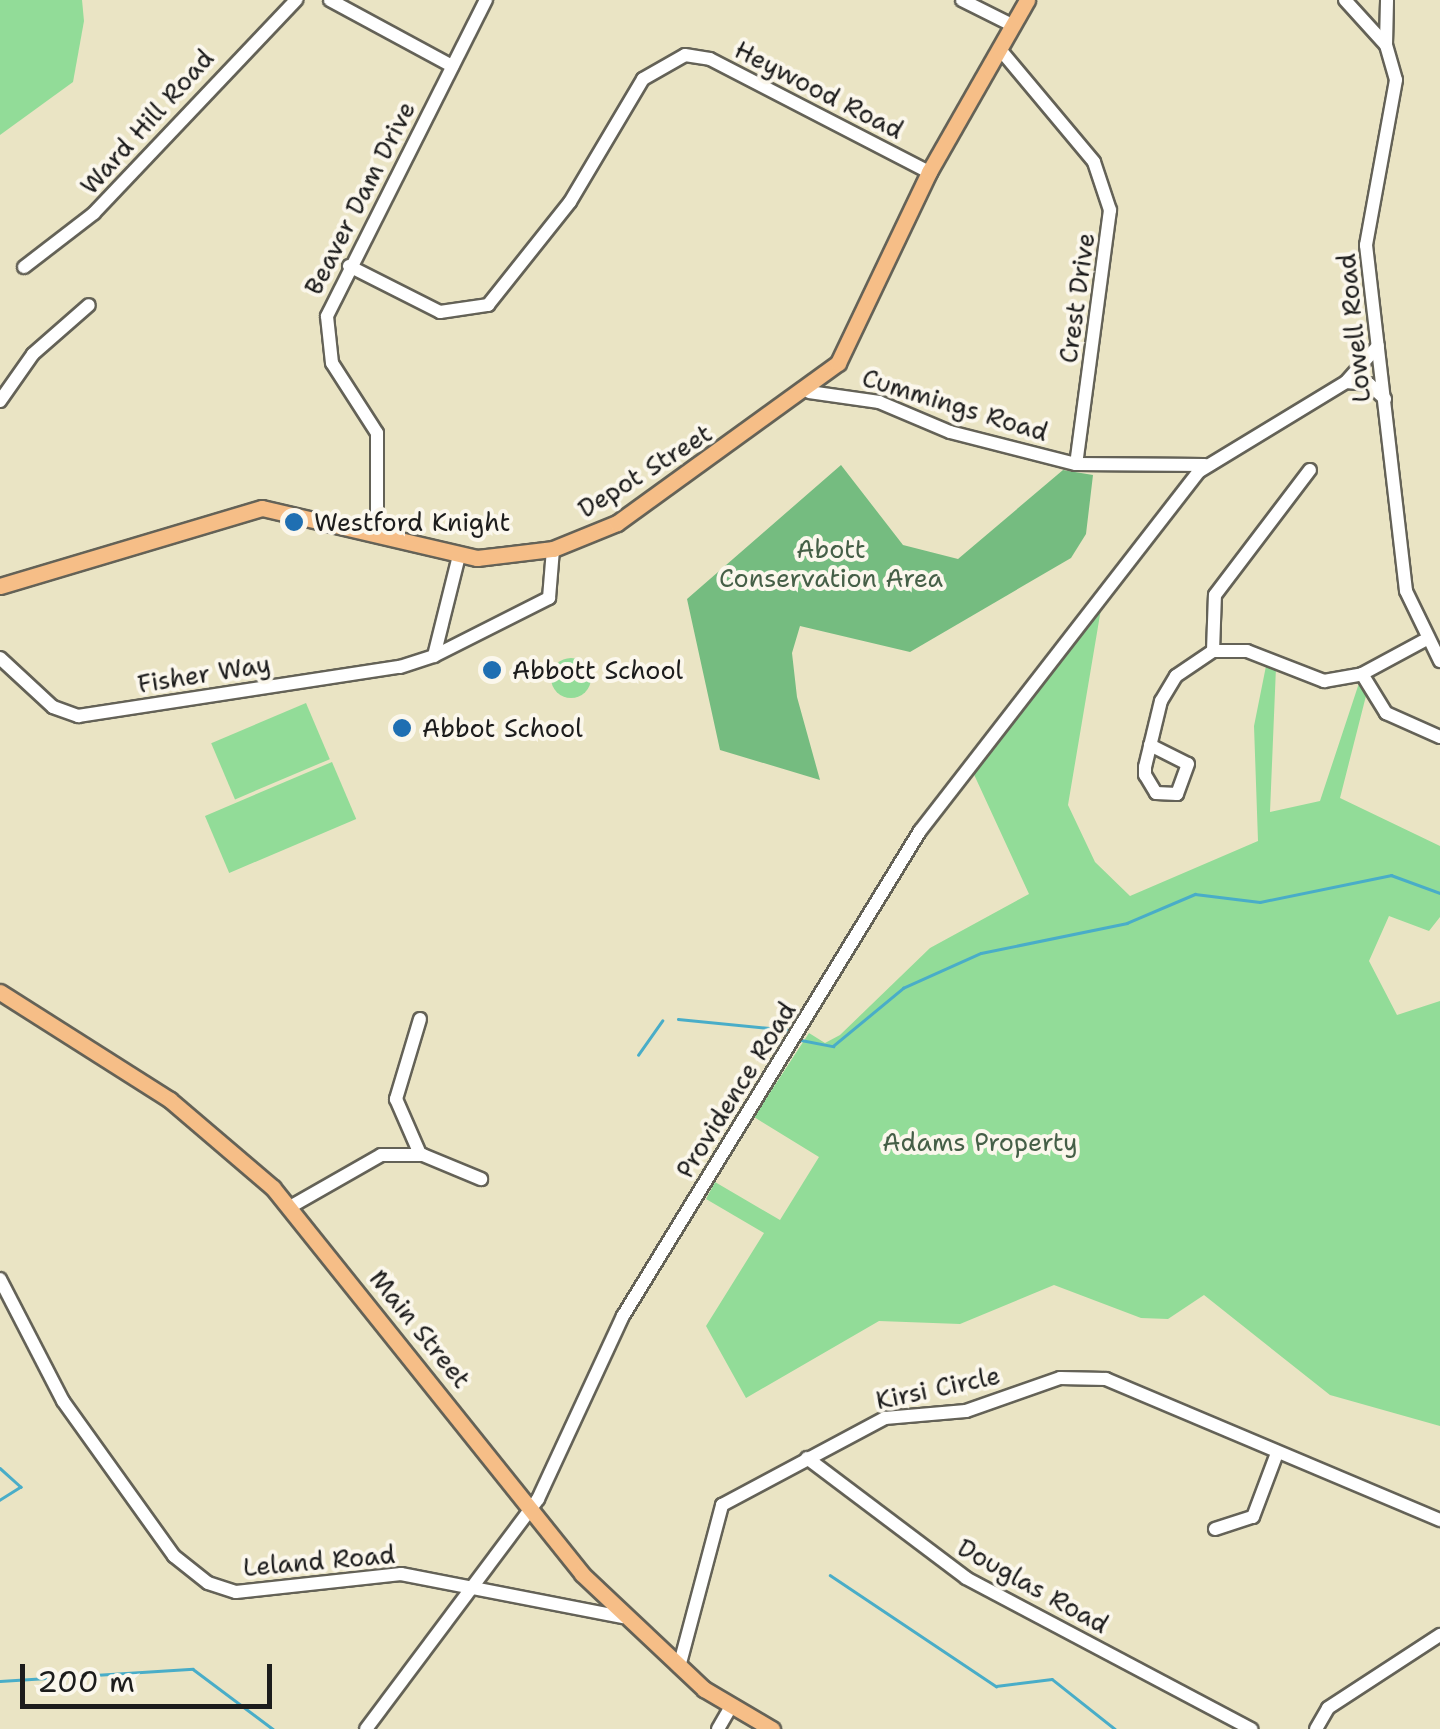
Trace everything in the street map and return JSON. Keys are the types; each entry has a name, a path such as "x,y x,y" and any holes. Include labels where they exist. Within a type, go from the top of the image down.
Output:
{"main road":[{"name":"Depot Street","path":"0,586 262,508 460,556 554,549 640,509 810,392 858,332 928,172 1003,53 1027,0"},
{"name":"Main Street","path":"0,992 170,1100 290,1206 623,1617 730,1708 772,1729"}],"street":[{"name":"Ward Hill Road","path":"24,266 94,214 296,0"},
{"path":"330,0 452,66"},
{"name":"Beaver Dam Drive","path":"377,534 377,433 326,342 348,266 486,0"},
{"path":"962,0 1014,26"},
{"path":"1345,0 1386,45"},
{"name":"Lowell Road","path":"1387,0 1386,45 1396,102 1367,216 1403,574 1423,641 1440,661"},
{"name":"Crest Drive","path":"1003,53 1106,189 1109,248 1076,464"},
{"name":"Heywood Road","path":"348,266 440,312 488,305 570,202 638,86 677,56 710,59 928,172"},
{"path":"0,402 34,354 89,305"},
{"name":"Providence Road","path":"366,1729 532,1508 623,1316 900,860 1206,464 1346,382 1378,346"},
{"path":"1346,382 1369,384 1384,399"},
{"name":"Cummings Road","path":"810,392 879,402 950,432 1076,464 1168,470 1206,464"},
{"path":"1168,470 1179,498"},
{"path":"1213,651 1215,595 1310,470"},
{"name":"Fisher Way","path":"0,658 53,707 78,716 434,656 549,598 554,549"},
{"path":"434,656 460,556"},
{"path":"1150,746 1169,684 1213,651 1247,651 1309,680 1362,674 1423,641"},
{"path":"1362,674 1386,713 1440,737"},
{"path":"420,1019 396,1099 420,1154"},
{"path":"290,1206 362,1161 420,1154 481,1179"},
{"name":"Leland Road","path":"0,1279 56,1390 196,1576 236,1592 374,1573 623,1617"},
{"name":"Kirsi Circle","path":"679,1667 719,1508 885,1418 966,1411 1085,1374 1440,1520"},
{"path":"1214,1529 1253,1517 1276,1453"},
{"name":"Douglas Road","path":"807,1458 966,1578 1251,1729"},
{"path":"1316,1729 1328,1708 1440,1634"},
{"path":"718,1729 730,1708"}],"green space":[{"path":"0,0 82,0 84,21 73,82 0,135"},
{"name":"Abott Conservation Area","path":"841,465 903,545 958,559 1063,470 1093,475 1086,534 1071,558 910,652 800,626 792,653 797,697 820,780 720,750 687,599"},
{"name":"Adams Property","path":"1104,591 1068,805 1095,862 1130,896 1258,841 1254,726 1267,661 1276,667 1270,812 1320,801 1362,674 1368,688 1340,798 1440,846 1440,917 1429,931 1389,916 1369,961 1397,1015 1440,1001 1440,1426 1330,1395 1204,1295 1168,1319 1141,1318 1054,1285 960,1324 879,1321 746,1398 706,1326 764,1233 706,1199 715,1182 780,1220 819,1157 754,1117 809,1033 825,1043 840,1035 930,948 1029,894 971,768"},
{"path":"571,658 585,664 591,678 585,692 571,698 557,692 551,678 557,664"},
{"path":"306,703 330,759 235,799 211,743"},
{"path":"332,762 356,819 229,873 205,816"}],"waterway":[{"path":"801,1040 833,1046 903,988 981,953 1127,923 1195,894 1260,902 1391,875 1440,893"},
{"path":"678,1019 790,1030"},
{"path":"638,1055 662,1021"},
{"path":"0,1468 21,1487 0,1500"},
{"path":"830,1575 996,1686 1052,1679 1115,1729"},
{"path":"0,1681 193,1669 273,1729"}],"place":[{"name":"Westford Knight","path":"294,522"},
{"name":"Abbott School","path":"492,670"},
{"name":"Abbot School","path":"402,728"}]}
